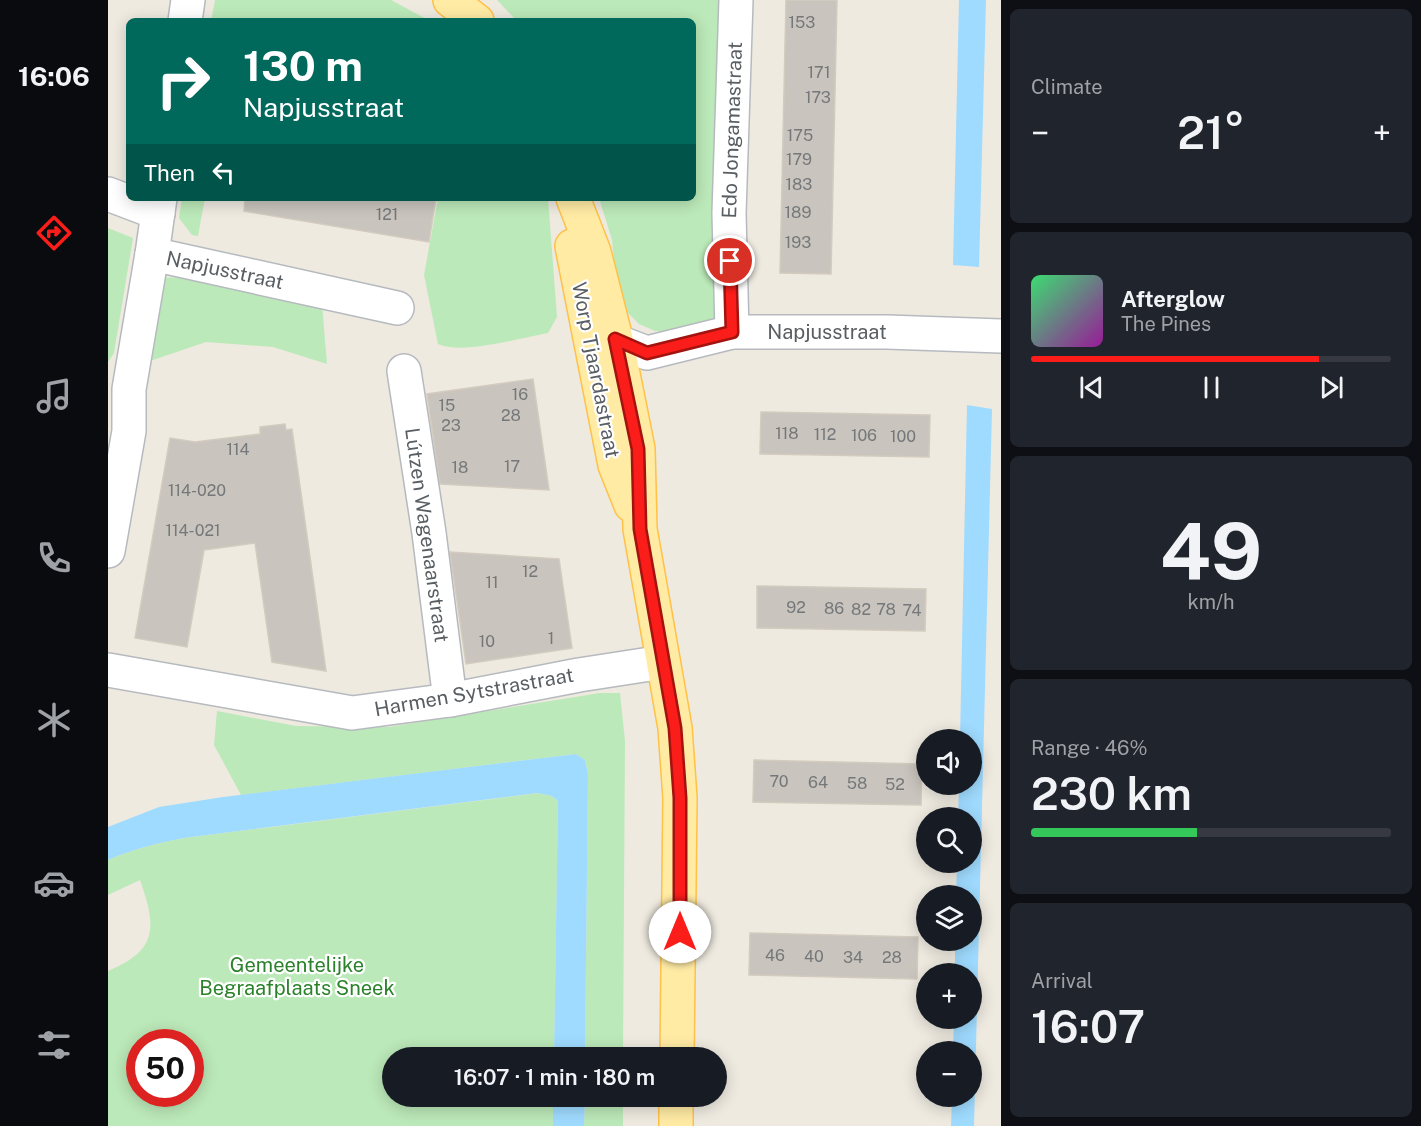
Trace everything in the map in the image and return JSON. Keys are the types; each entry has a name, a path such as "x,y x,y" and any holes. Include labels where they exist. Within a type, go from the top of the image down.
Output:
{"main road":[{"path":"450,0 473,18"},
{"name":"Worp Tjaardastraat","path":"574,202 570,236 601,335 615,465 640,529 675,728 680,798 677,1047"},
{"path":"676,1107 676,1126"}],"street":[{"path":"185,18 188,0"},
{"name":"Edo Jongamastraat","path":"732,332 729,213 736,0"},
{"path":"108,194 126,198"},
{"path":"138,201 159,206 152,254"},
{"name":"Napjusstraat","path":"108,551 129,431 118,388 152,254 396,308"},
{"name":"Napjusstraat","path":"601,335 647,353 732,332 887,332 1001,336"},
{"name":"Lútzen Wagenaarstraat","path":"404,371 429,533 450,700"},
{"name":"Harmen Sytstrastraat","path":"108,669 352,713 450,700 579,675 663,662"}],"green space":[{"path":"215,0 391,0 424,18 212,18"},
{"path":"497,0 732,0 727,323 675,333 655,331 639,324 618,303 612,240 600,201 696,201 696,18 514,18"},
{"path":"182,201 204,201 198,236 192,235 179,218"},
{"path":"437,201 548,201 557,317 548,333 476,347 449,347 438,344 424,275"},
{"path":"108,228 133,238 114,353 108,362"},
{"path":"183,277 322,304 327,364 273,347 206,342 147,362 158,278"},
{"path":"600,693 620,693 625,741 623,1047 585,1047 588,774 585,760 576,754 241,795 214,745 217,711 296,726 389,727"},
{"name":"Gemeentelijke Begraafplaats Sneek","path":"539,793 552,796 558,801 554,1047 382,1047 382,1107 553,1107 553,1126 108,1126 108,971 125,963 145,945 150,923 140,880 108,895 108,860 146,847 184,838"},
{"path":"585,1107 623,1107 623,1126 584,1126"}],"water":[{"path":"959,0 986,0 979,267 953,265"},
{"path":"967,405 992,409 982,807 958,807 959,795 982,795 982,729 960,729"},
{"path":"576,754 585,760 588,774 585,1047 554,1047 558,801 552,796 538,793 184,838 146,847 108,860 108,827 159,807 223,797"},
{"path":"957,873 980,873 980,885 956,885"},
{"path":"955,951 978,951 978,963 955,963"},
{"path":"954,1029 976,1029 976,1041 953,1041"},
{"path":"553,1107 585,1107 584,1126 553,1126"},
{"path":"952,1107 974,1107 974,1126 951,1126"}],"building":[{"path":"786,0 837,0 831,274 780,273"},
{"path":"245,201 436,201 429,242 244,211"},
{"path":"533,379 549,490 440,484 427,394"},
{"path":"761,412 930,415 929,457 760,454"},
{"path":"285,424 286,430 292,429 326,671 272,662 255,543 204,550 187,647 135,638 170,438 195,442 260,434 260,427"},
{"path":"450,552 559,559 572,648 466,664"},
{"path":"757,586 926,589 925,631 757,628"},
{"path":"754,760 916,764 916,795 921,795 921,805 753,802"},
{"path":"750,933 916,937 916,979 749,975"}],"route":[{"path":"680,932 680,798 675,728 640,529 638,449 615,339 647,353 732,332 730,261"}]}
